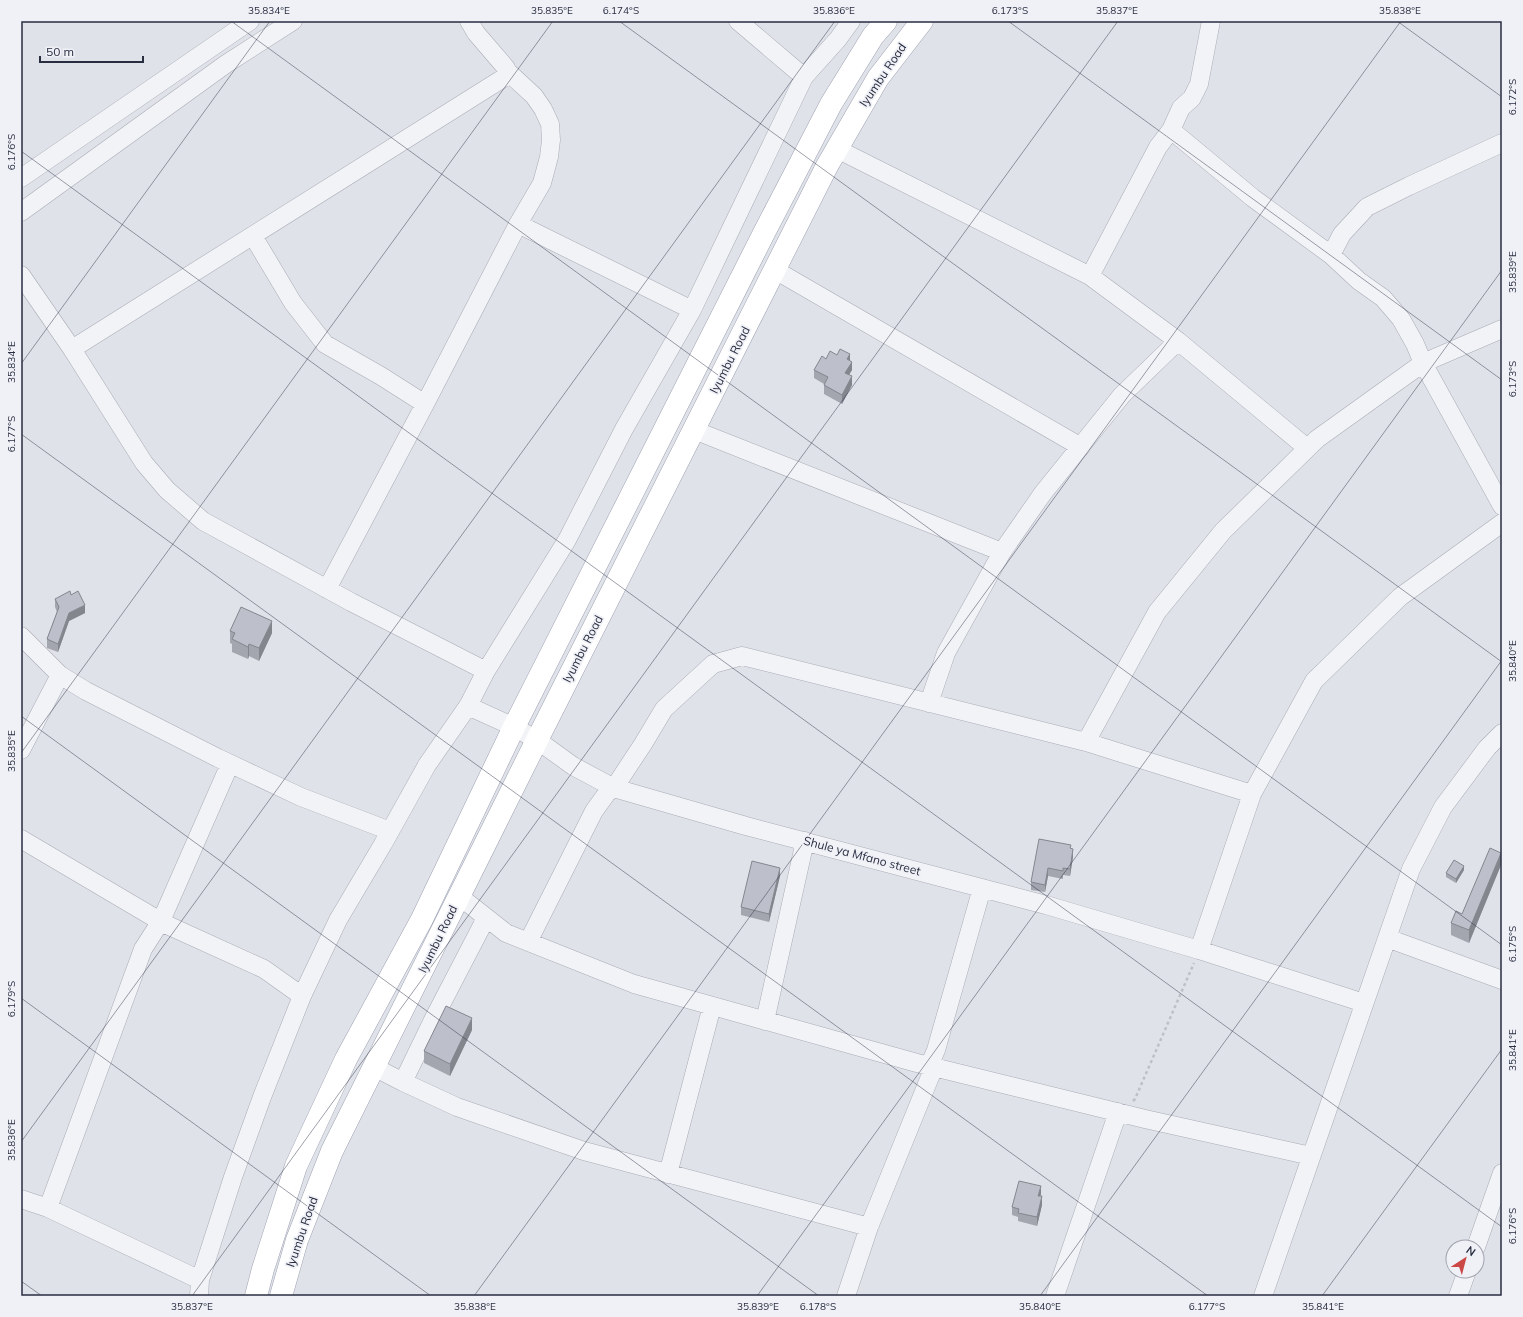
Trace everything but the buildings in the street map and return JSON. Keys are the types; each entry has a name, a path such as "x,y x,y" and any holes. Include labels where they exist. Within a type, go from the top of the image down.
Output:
{"main road":[{"name":"Iyumbu Road","path":"256,1296 263,1269 296,1166 346,1059 422,919 514,727 831,104 873,36 886,21"},
{"name":"Iyumbu Road","path":"281,1296 297,1240 332,1151 537,740 837,149 878,78 922,21"}],"street":[{"path":"21,178 250,21"},
{"path":"21,212 226,64 293,21"},
{"path":"327,589 518,224 542,183 549,156 551,140 550,124 543,109 534,96 506,70 476,33 469,21"},
{"path":"738,21 804,76"},
{"path":"21,1199 48,1208 200,1288 233,1177 262,1097 302,996 338,920 427,765 468,706 486,671 567,540 624,429 692,310 804,76 838,40 851,21"},
{"path":"1090,276 1158,147 1171,130 1182,108 1192,98 1199,84 1211,21"},
{"path":"72,349 505,77 506,70"},
{"path":"1171,130 1253,198 1331,255 1359,281 1383,298 1401,319 1415,344 1423,363 1502,506"},
{"path":"1331,255 1342,234 1367,207 1408,186 1502,143"},
{"path":"837,149 1090,276 1178,340 1307,448"},
{"path":"518,224 692,310"},
{"path":"253,236 293,303 325,344 381,376 425,404"},
{"path":"775,270 1081,447"},
{"path":"21,275 72,349 144,463 167,490 203,520 327,589 486,671"},
{"path":"1086,742 1157,612 1223,531 1317,439 1423,363 1502,329"},
{"path":"929,703 946,653 1002,552 1043,493 1122,395 1178,340"},
{"path":"694,430 1002,552"},
{"path":"1199,950 1252,794 1314,681 1400,597 1502,523"},
{"path":"21,636 60,675 86,691 301,798 390,831"},
{"path":"528,942 594,812 607,793 614,788 664,709 713,664 742,656 1086,742 1252,794"},
{"path":"21,750 60,675"},
{"name":"Shule ya Mfano street","path":"468,706 514,727 537,740 573,766 614,788 805,841 1046,905 1199,950 1364,1003"},
{"path":"1263,1296 1411,869 1443,806 1486,748 1502,733"},
{"path":"48,1208 143,948 161,921 230,764"},
{"path":"21,838 161,921 264,969 302,996"},
{"path":"765,1021 805,841"},
{"path":"846,1296 869,1227 931,1067 982,888"},
{"path":"459,896 506,933 634,984 931,1067 1311,1156"},
{"path":"403,1082 433,1020 486,918"},
{"path":"1387,938 1502,980"},
{"path":"668,1174 712,1006"},
{"path":"374,1067 403,1082 457,1106 584,1151 869,1227"},
{"path":"1055,1296 1118,1112"},
{"path":"1479,1239 1502,1173"},
{"path":"1458,1296 1464,1279"}],"path":[{"path":"1118,1112 1135,1099 1173,1014 1199,950"}]}
